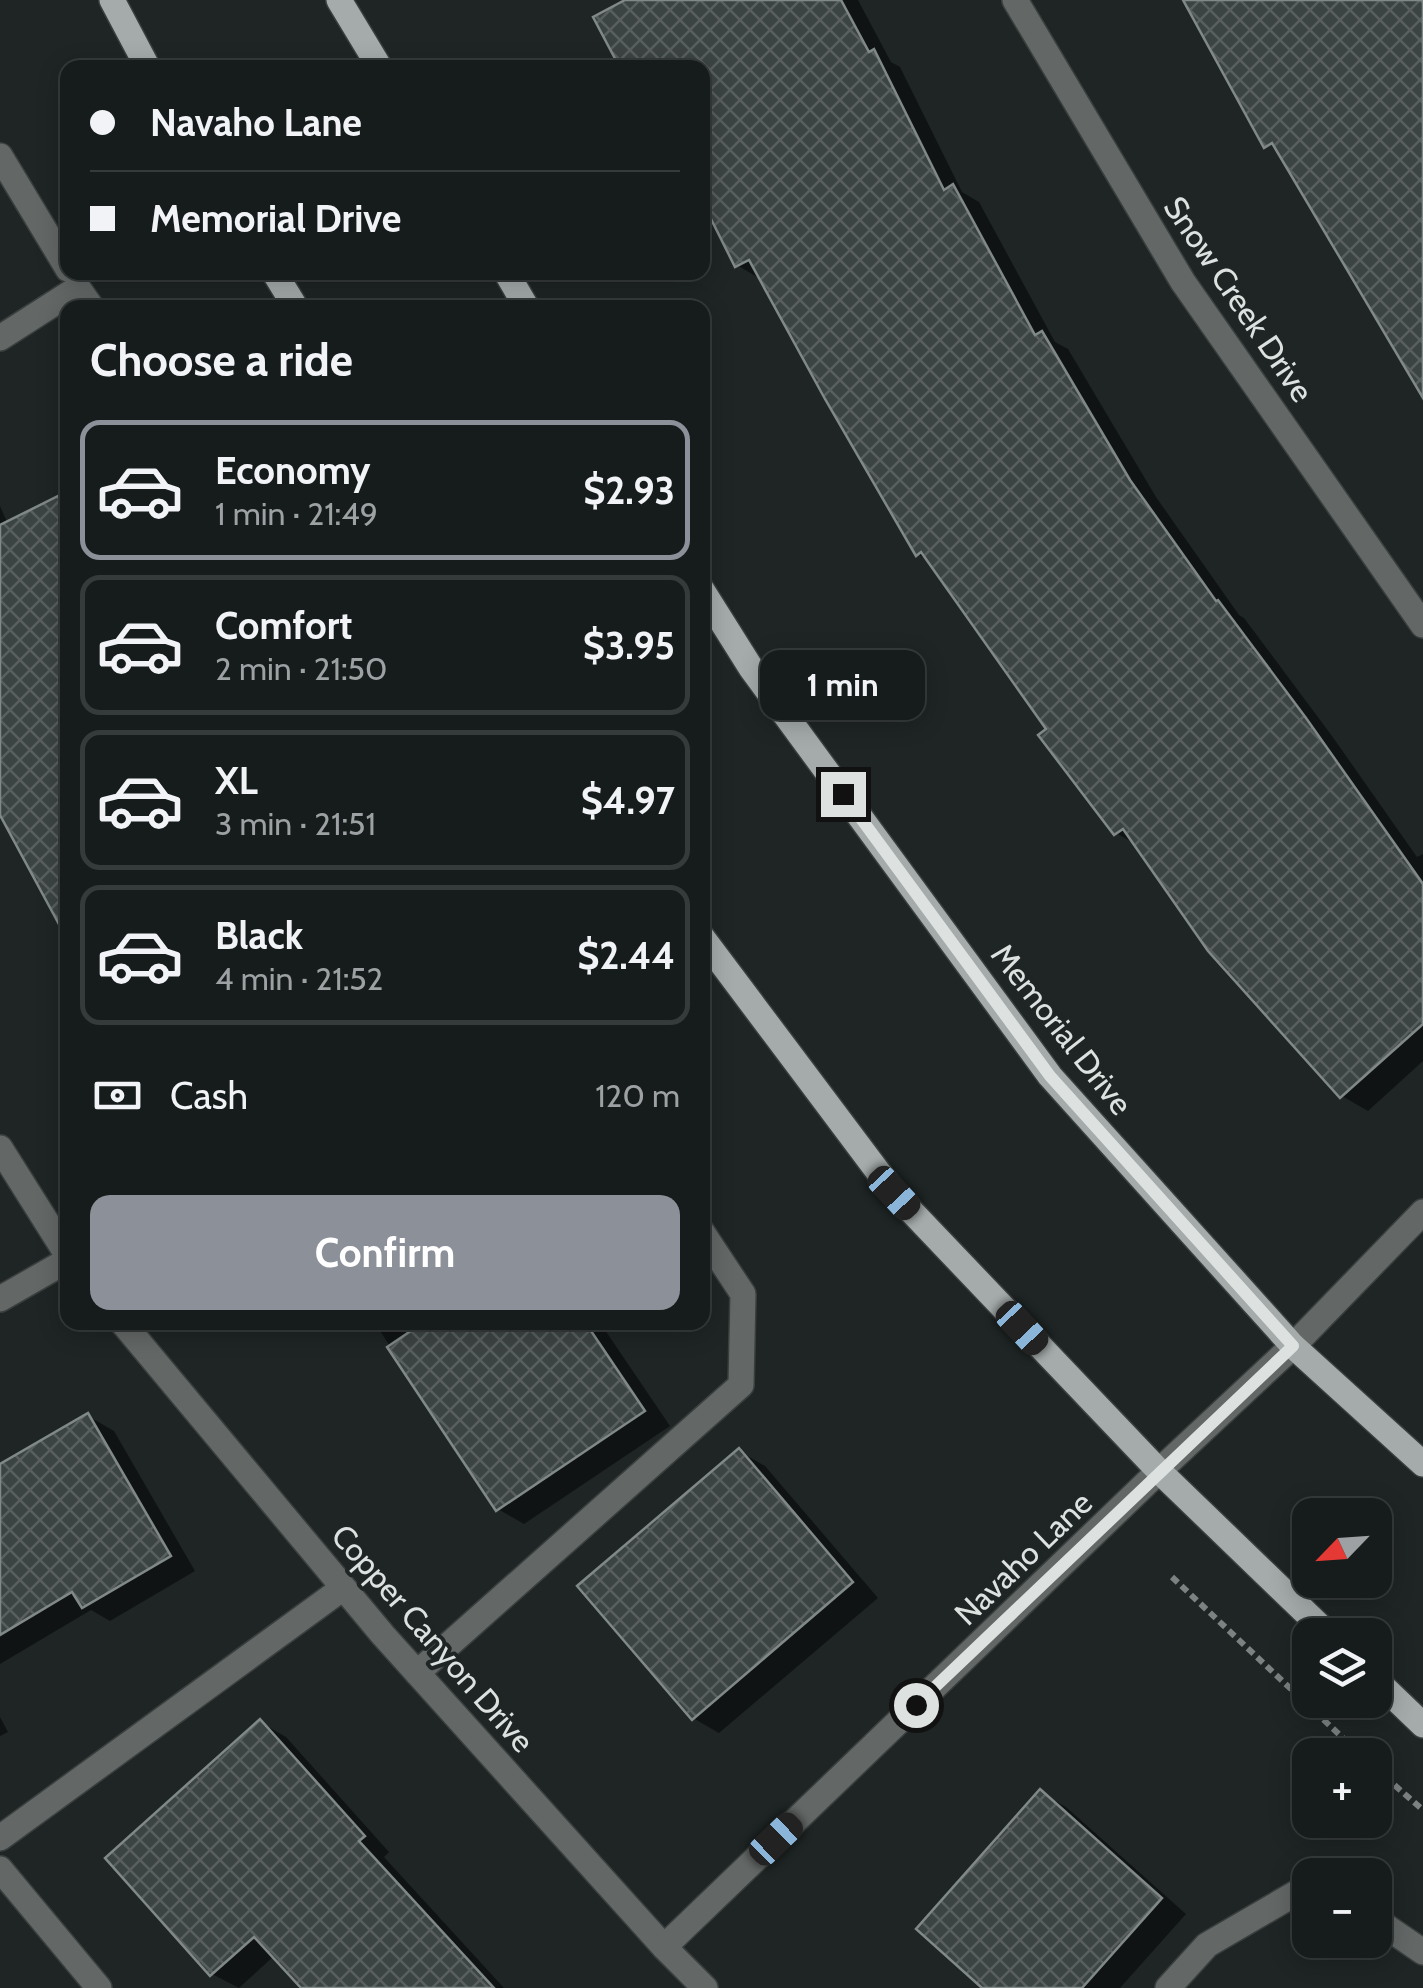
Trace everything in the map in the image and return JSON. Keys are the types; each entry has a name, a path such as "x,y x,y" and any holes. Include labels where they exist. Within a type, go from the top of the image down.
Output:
{"main road":[{"path":"112,0 144,60"},
{"path":"339,0 375,60"},
{"name":"Memorial Drive","path":"710,603 751,668 1050,1076 1293,1346 1423,1464"},
{"path":"710,948 894,1193 1158,1472 1311,1618"},
{"path":"1392,1695 1423,1725"}],"street":[{"name":"Snow Creek Drive","path":"1015,0 1182,282 1423,625"},
{"path":"0,156 60,256"},
{"path":"0,338 77,284"},
{"path":"0,1148 60,1245"},
{"name":"Navaho Lane","path":"664,1947 1293,1346 1423,1212"},
{"path":"417,1673 741,1385 743,1294 710,1244"},
{"path":"0,1298 60,1263"},
{"name":"Copper Canyon Drive","path":"129,1330 417,1673 705,1988"},
{"path":"0,1838 343,1588"},
{"path":"0,1869 99,1988"},
{"path":"1168,1988 1207,1945 1292,1895"},
{"path":"1392,1931 1423,1952"}],"path":[{"path":"1172,1577 1343,1738"},
{"path":"1392,1783 1423,1810"}],"building":[{"path":"625,0 841,0 869,52 874,49 944,190 953,184 1035,335 1042,331 1130,480 1423,884 1423,1024 1340,1098 1208,951 1123,829 1114,835 1038,735 1046,729 921,552 916,556 749,260 735,267 710,217 710,60 616,60 593,17"},
{"path":"1183,0 1423,0 1423,398 1272,143 1264,148"},
{"path":"60,495 60,926 0,815 0,525"},
{"path":"412,1330 590,1330 645,1411 496,1511 387,1347"},
{"path":"88,1413 171,1556 82,1608 72,1592 0,1635 0,1464"},
{"path":"739,1448 853,1582 692,1720 577,1586"},
{"path":"260,1719 365,1836 359,1841 494,1988 301,1988 254,1937 210,1976 105,1858"},
{"path":"1040,1789 1162,1898 1082,1988 982,1988 916,1929"}],"route":[{"path":"843,794 1050,1076 1293,1346 916,1705"}]}
